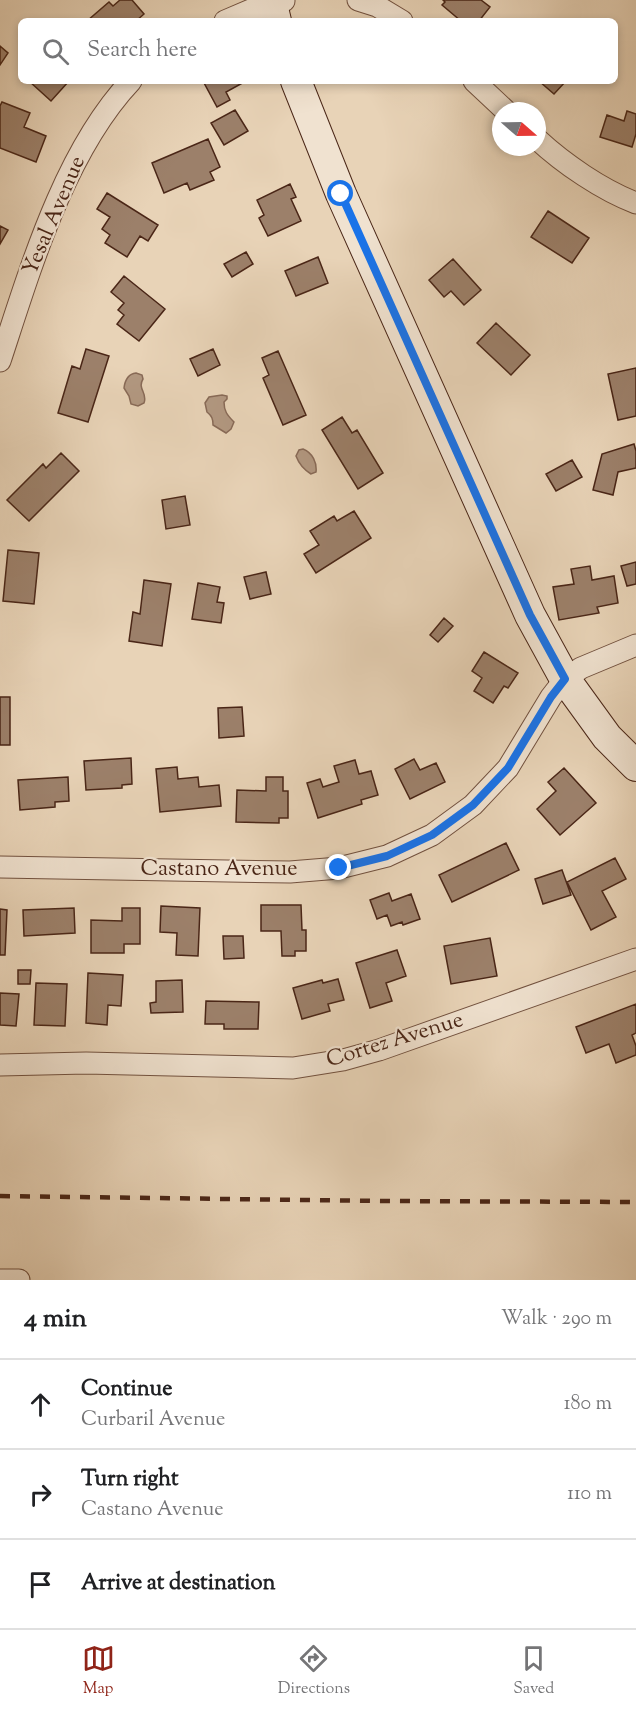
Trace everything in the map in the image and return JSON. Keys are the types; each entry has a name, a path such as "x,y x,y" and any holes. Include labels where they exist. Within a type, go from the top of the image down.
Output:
{"street":[{"path":"358,0 377,6 397,18"},
{"path":"232,18 253,9 276,6"},
{"name":"Yesal Avenue","path":"0,361 41,242 76,161 110,108 129,84"},
{"path":"297,84 341,194 530,615 565,679 607,737 636,766"},
{"path":"477,84 496,102"},
{"path":"546,147 599,185 616,195 636,202"},
{"name":"Castano Avenue","path":"0,867 290,872 339,868 387,856 432,835 473,805 508,768 551,697 565,679 581,668 636,645"},
{"name":"Cortez Avenue","path":"0,1065 86,1063 293,1068 343,1060 379,1050 636,959"},
{"path":"0,1280 19,1280"}],"shaded area":[{"path":"136,373 142,375 141,386 145,396 144,403 138,406 131,404 124,388 127,378"},
{"path":"227,396 224,402 225,408 234,422 226,433 213,425 205,403 209,397"},
{"path":"303,449 314,459 316,472 311,474 298,461 296,456 299,450"}],"building":[{"path":"120,0 132,0 144,14 139,18 90,18 109,2 113,6"},
{"path":"443,0 481,0 490,7 481,18 457,18 442,5 445,2"},
{"path":"0,46 8,53 0,65"},
{"path":"32,84 66,84 51,101"},
{"path":"205,84 241,84 226,92 230,100 217,107"},
{"path":"542,84 563,84 554,94"},
{"path":"2,102 30,113 24,127 46,136 36,162 0,148 0,106"},
{"path":"235,110 248,131 224,145 211,123"},
{"path":"627,111 636,114 636,134 632,147 600,137 607,115 624,121"},
{"path":"208,139 220,167 210,172 214,180 190,190 187,183 164,193 152,163"},
{"path":"290,184 296,197 291,199 301,221 268,236 259,218 264,215 257,200"},
{"path":"107,193 158,225 148,241 140,236 127,257 105,243 110,235 102,229 110,217 97,209"},
{"path":"548,211 589,238 572,263 531,237"},
{"path":"0,226 8,230 0,244"},
{"path":"246,252 253,264 232,277 224,264"},
{"path":"318,257 328,283 296,296 285,271"},
{"path":"453,259 481,290 464,305 451,291 444,297 429,280"},
{"path":"124,276 165,309 139,341 117,324 124,315 118,310 124,303 111,292"},
{"path":"496,323 530,355 511,375 477,343"},
{"path":"86,349 109,356 88,422 58,413 72,366 80,369"},
{"path":"213,349 220,365 198,376 190,359"},
{"path":"278,351 306,415 283,425 263,378 269,375 262,358"},
{"path":"636,368 636,416 618,420 608,374"},
{"path":"342,417 352,433 357,430 383,473 358,489 322,430"},
{"path":"634,444 636,468 618,472 613,495 593,490 602,454"},
{"path":"61,453 79,471 29,521 7,500 43,464 46,468"},
{"path":"572,460 582,477 556,491 546,474"},
{"path":"185,496 190,525 166,529 162,500"},
{"path":"354,511 371,538 316,573 304,554 319,545 310,531 334,516 337,521"},
{"path":"8,550 39,553 34,604 3,601"},
{"path":"636,562 636,584 627,586 621,566"},
{"path":"590,566 592,580 614,576 618,603 597,607 599,613 559,620 553,587 574,584 571,569"},
{"path":"266,572 271,594 250,599 244,577"},
{"path":"144,580 171,584 162,646 129,641 133,612 140,614"},
{"path":"198,583 220,587 217,602 224,603 221,623 192,619"},
{"path":"444,618 453,626 438,642 430,635"},
{"path":"484,652 518,673 508,688 504,686 493,703 474,691 482,678 472,671"},
{"path":"0,697 10,697 10,745 0,745"},
{"path":"242,707 244,736 219,738 218,708"},
{"path":"131,758 132,784 122,785 122,788 86,790 84,761"},
{"path":"414,759 420,770 436,763 445,782 410,799 395,769"},
{"path":"355,760 359,774 371,771 378,795 361,800 362,804 318,818 307,783 320,779 323,787 339,782 334,766"},
{"path":"177,767 178,779 198,777 199,787 219,785 221,806 160,812 156,769"},
{"path":"564,768 596,803 560,835 537,809 556,791 548,782"},
{"path":"68,777 69,801 55,802 55,807 20,810 18,780"},
{"path":"266,777 283,777 283,791 288,791 288,818 279,818 279,823 236,822 237,790 266,791"},
{"path":"506,843 519,870 452,902 439,875"},
{"path":"615,858 626,879 602,891 616,917 591,930 567,882"},
{"path":"562,870 571,895 543,904 535,879"},
{"path":"389,893 392,901 411,894 420,919 403,925 402,922 391,926 387,915 377,919 370,900"},
{"path":"261,905 301,905 302,930 306,930 306,951 295,951 295,956 282,956 281,931 261,931"},
{"path":"161,906 200,908 198,956 176,955 177,933 160,932"},
{"path":"74,908 75,933 24,936 23,910"},
{"path":"122,908 140,908 140,944 124,944 124,953 91,953 91,920 122,921"},
{"path":"0,909 7,910 5,955 0,955"},
{"path":"223,936 243,936 244,958 224,959"},
{"path":"490,938 497,976 451,984 444,946"},
{"path":"397,950 406,976 386,983 392,1001 370,1008 356,963"},
{"path":"18,970 31,970 30,984 18,984"},
{"path":"88,973 123,975 121,1006 108,1005 107,1025 86,1023"},
{"path":"338,979 344,1000 328,1004 330,1011 302,1019 293,988 322,980 323,983"},
{"path":"182,980 183,1012 151,1013 150,1003 156,1002 156,981"},
{"path":"36,983 67,984 65,1026 34,1025"},
{"path":"0,993 19,994 16,1026 0,1025"},
{"path":"206,1001 259,1002 258,1029 224,1029 224,1024 205,1024"},
{"path":"636,1004 636,1033 632,1035 636,1055 616,1063 609,1044 586,1053 576,1027"}],"railway":[{"path":"0,1196 636,1202"}],"route":[{"path":"339,868 387,856 432,835 473,805 508,768 551,697 565,679 530,615 341,194"}]}
